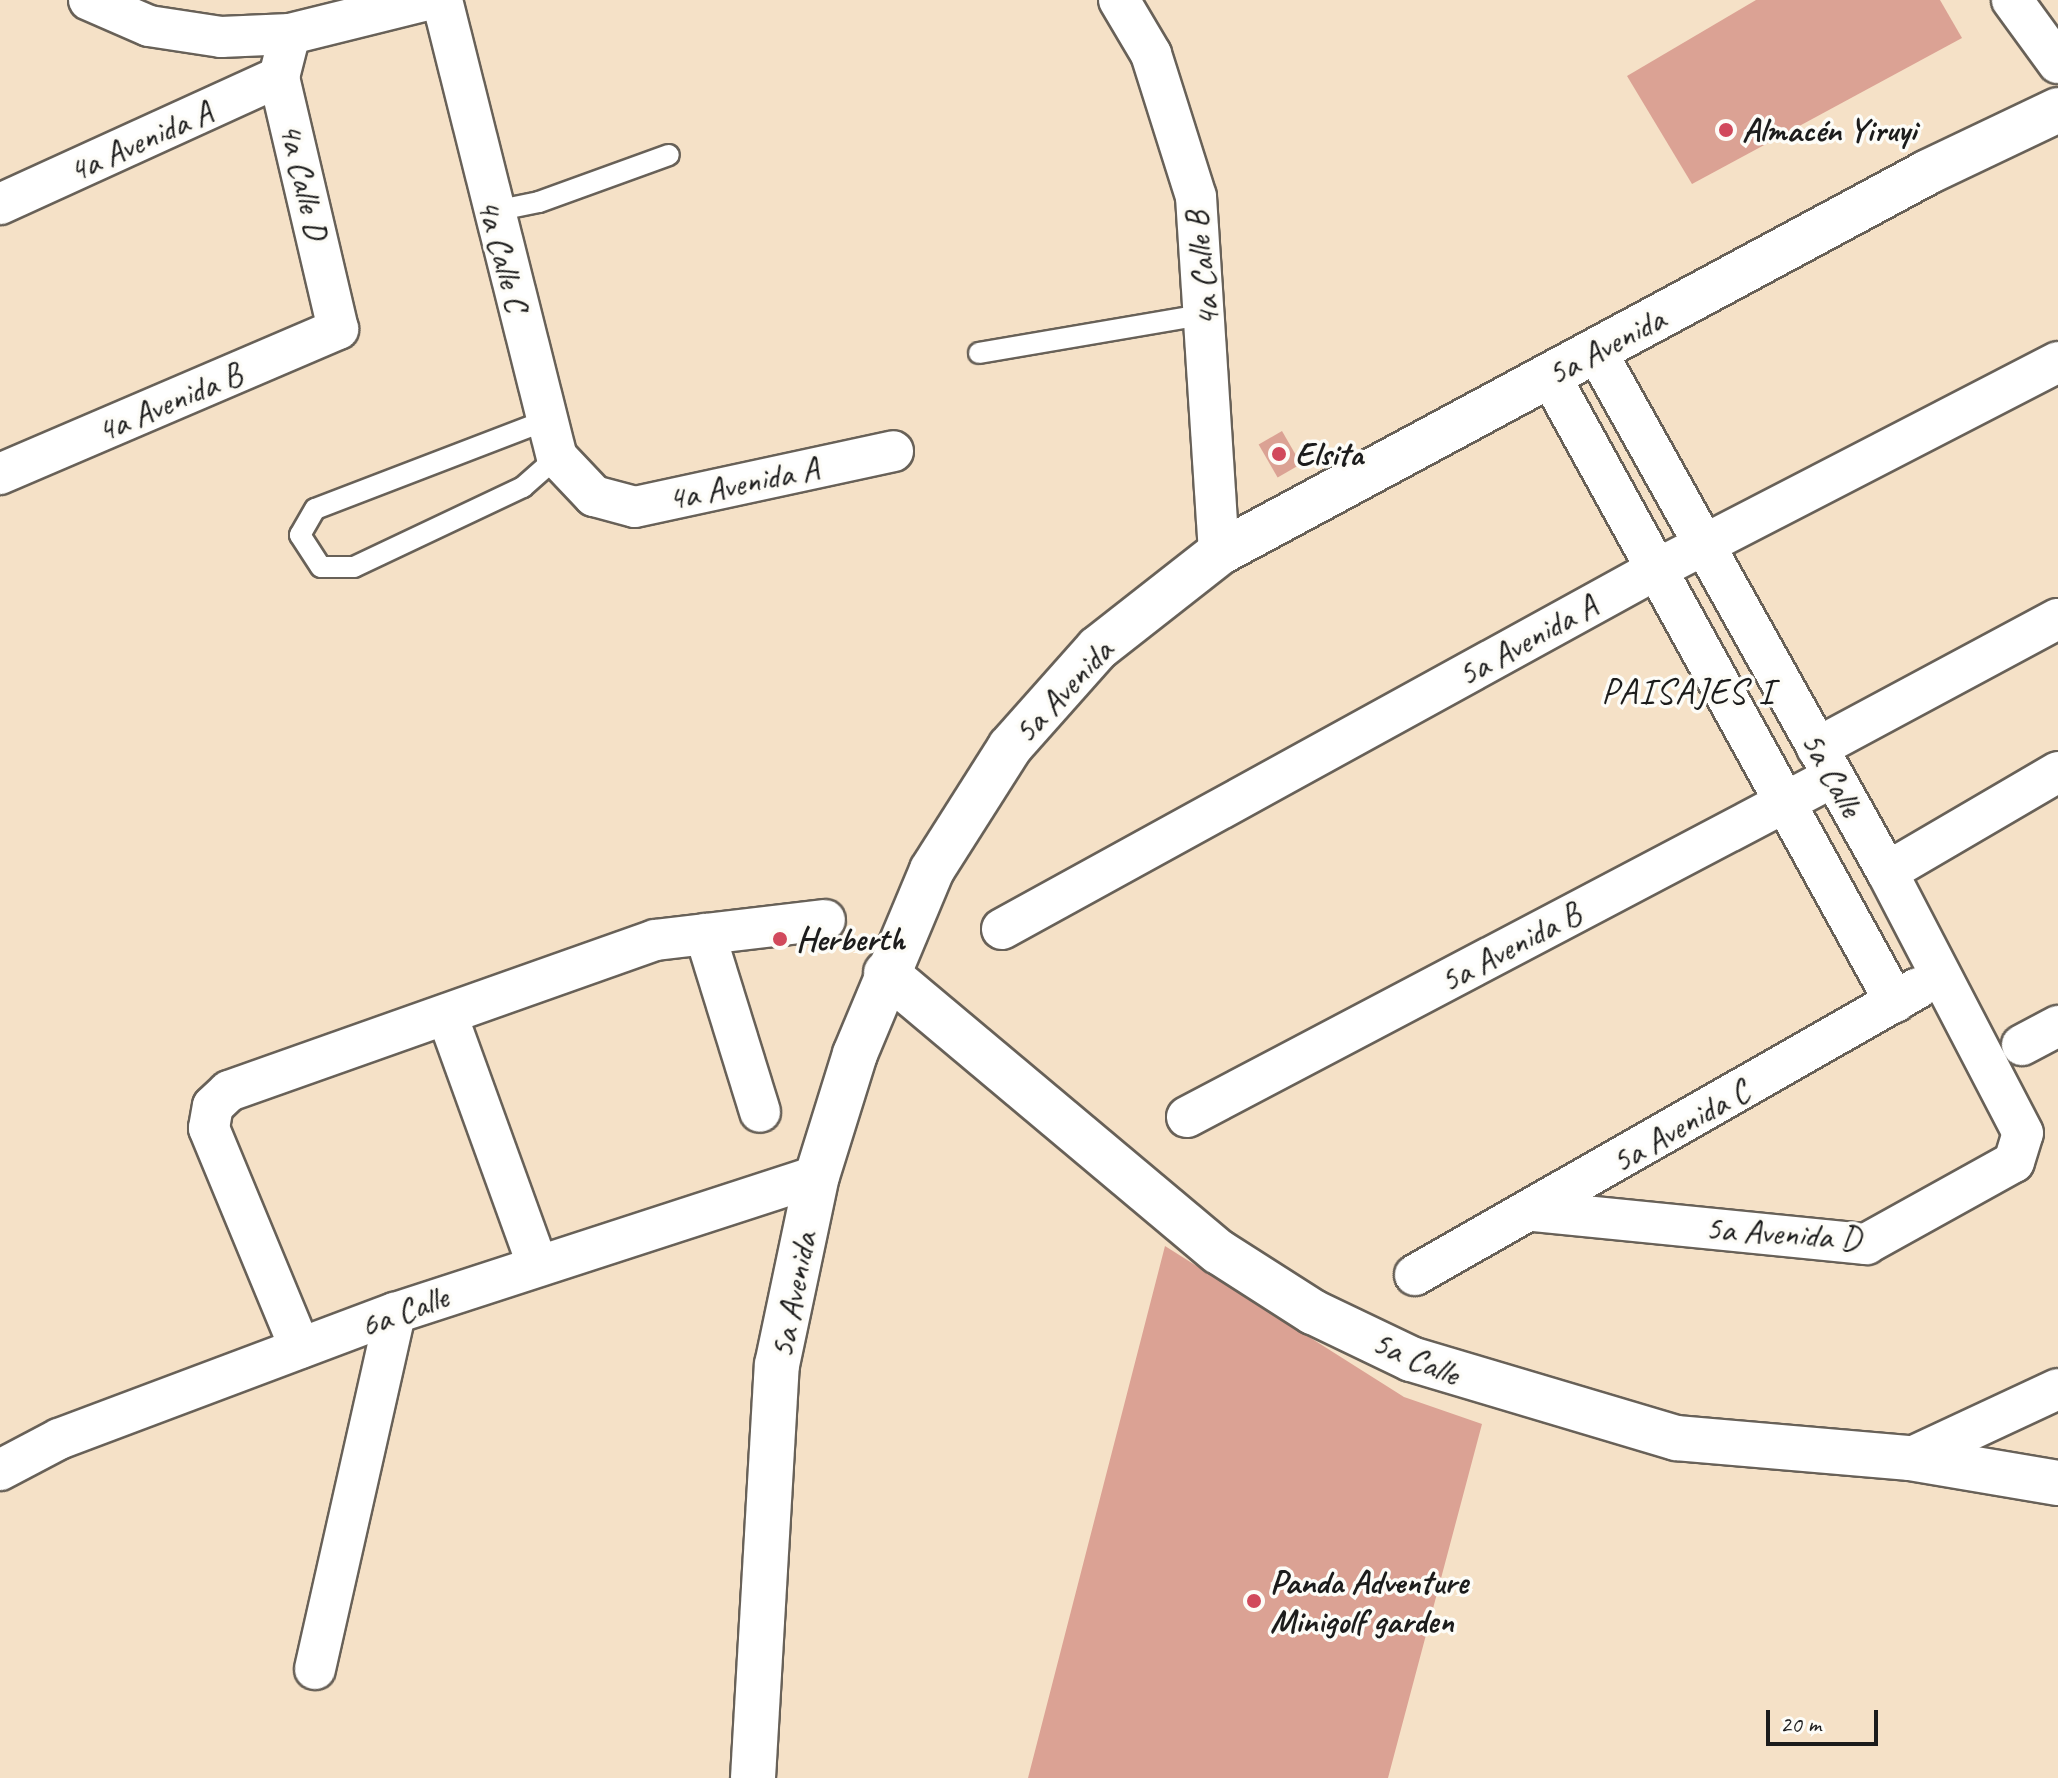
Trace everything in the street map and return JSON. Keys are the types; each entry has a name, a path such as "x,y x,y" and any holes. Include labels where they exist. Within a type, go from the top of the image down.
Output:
{"street":[{"path":"89,0 149,26 221,37 290,34 404,4"},
{"name":"4a Calle C","path":"442,0 490,212 552,438 594,496"},
{"name":"4a Calle B","path":"1119,0 1151,54 1196,197 1207,314 1219,553"},
{"path":"2012,0 2058,63"},
{"name":"4a Calle D","path":"290,34 279,77 338,329"},
{"name":"4a Avenida A","path":"0,204 279,77"},
{"name":"5a Avenida","path":"753,1778 777,1365 817,1176 886,973 932,870 1010,747 1098,648 1219,553 1596,351 2058,110"},
{"name":"4a Avenida B","path":"0,474 338,329"},
{"name":"5a Calle","path":"1596,351 1942,974 2023,1133 2014,1162"},
{"name":"5a Avenida A","path":"1002,929 1705,543 2058,362"},
{"name":"5a Calle","path":"1550,376 1659,568 1895,1002"},
{"name":"4a Avenida A","path":"594,496 635,507 893,451"},
{"name":"5a Avenida B","path":"1187,1117 1786,801 1825,762 2058,619"},
{"path":"1887,872 2058,772"},
{"path":"300,1348 209,1128 213,1106 229,1091 655,940 825,920"},
{"path":"705,934 760,1112"},
{"name":"5a Calle","path":"886,973 1219,1252 1313,1312 1411,1359 1676,1438 1910,1458 2058,1483"},
{"name":"5a Avenida C","path":"1415,1275 1534,1211 1942,974"},
{"path":"447,1015 537,1263"},
{"path":"2022,1045 2058,1026"},
{"name":"5a Avenida D","path":"1534,1211 1866,1244 2014,1162"},
{"name":"6a Calle","path":"0,1470 59,1439 395,1313 537,1263 817,1176"},
{"path":"315,1669 395,1313"},
{"path":"1910,1458 2058,1389"}],"lane":[{"path":"490,212 539,202 669,155"},
{"path":"979,353 1207,314"},
{"path":"552,438 523,487 354,567 321,567 300,535 315,509 552,438"}],"building":[{"name":"Almacén Yiruyi","path":"1756,0 1940,0 1962,38 1692,184 1627,76"},
{"name":"Elsita","path":"1282,431 1301,464 1278,477 1259,444"},
{"name":"Panda Adventure Minigolf garden","path":"1165,1246 1404,1397 1482,1424 1388,1778 1028,1778"}],"place":[{"name":"Almacén Yiruyi","path":"1726,130"},
{"name":"Elsita","path":"1279,454"},
{"name":"Herberth","path":"780,939"},
{"name":"Panda Adventure Minigolf garden","path":"1254,1601"}],"district":[{"name":"PAISAJES I","path":"1688,692"}]}
